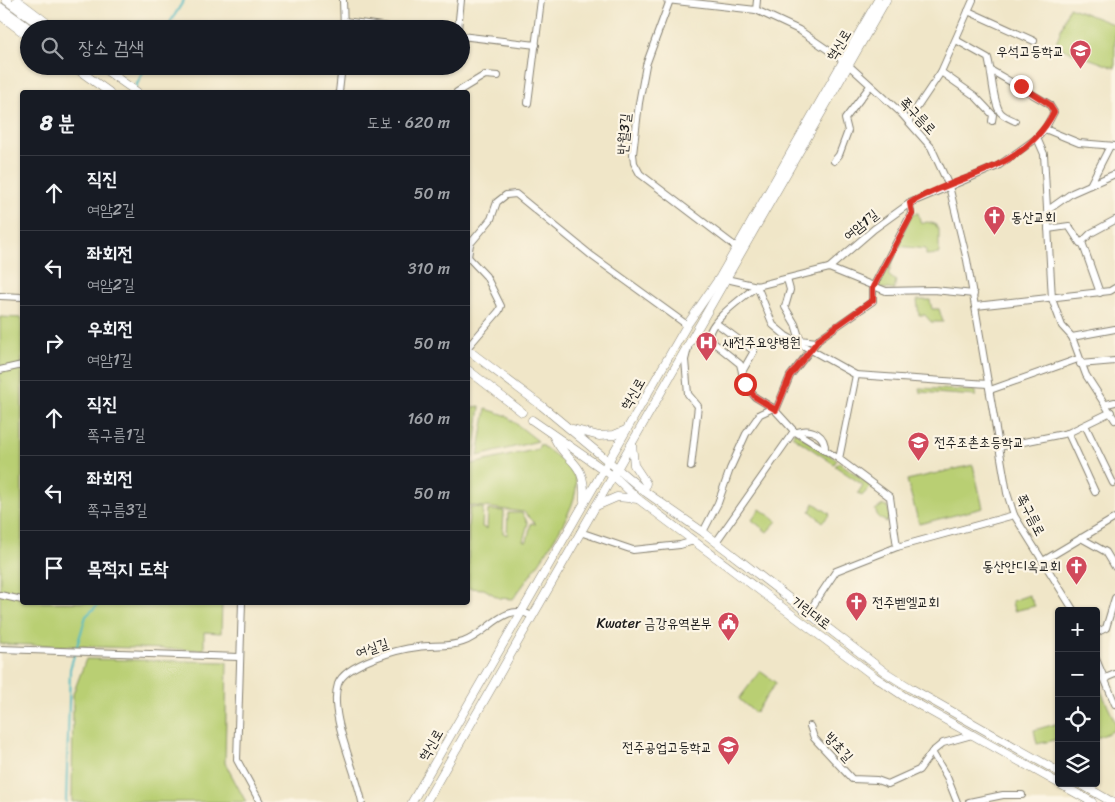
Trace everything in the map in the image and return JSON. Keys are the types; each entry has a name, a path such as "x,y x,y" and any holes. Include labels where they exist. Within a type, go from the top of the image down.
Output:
{"street":[{"path":"6,0 32,20"},
{"path":"16,0 43,20"},
{"path":"342,0 344,20"},
{"path":"459,20 461,0"},
{"path":"528,102 541,0"},
{"name":"쪽구름로","path":"669,0 756,10 799,30 846,64 908,121 931,147 949,186 974,294 1007,493 1014,515 1071,607"},
{"name":"반월3길","path":"669,0 646,65 639,103 634,163 640,174 739,249"},
{"path":"756,10 757,0"},
{"name":"혁신로","path":"846,64 878,0"},
{"name":"혁신로","path":"426,802 686,348 739,249 846,64 886,0"},
{"path":"908,121 941,72 972,0"},
{"path":"0,7 20,22"},
{"path":"968,11 1034,41"},
{"path":"0,15 20,30"},
{"path":"470,37 536,45"},
{"path":"956,40 988,58 992,71 997,107 1002,114 1015,121"},
{"path":"992,71 1049,104 1054,112 1045,129 1079,144 1112,146 1090,185"},
{"path":"941,72 976,96 993,115 992,120"},
{"path":"86,75 106,90"},
{"path":"112,75 134,90"},
{"path":"339,90 341,75"},
{"path":"460,90 485,76 498,76"},
{"path":"834,161 839,155 848,131 845,119 870,86"},
{"name":"여암1길","path":"723,279 757,286 829,268 874,229 910,203 998,166 1037,138 1045,129"},
{"path":"1037,138 1044,154 1052,299 1062,326 1072,337 1079,361 1115,420"},
{"path":"1048,210 1072,193 1115,174"},
{"path":"470,244 491,219 497,202 506,195 516,194 592,256 687,324"},
{"path":"703,532 718,503 730,469 746,434 760,414 774,409 790,376 817,342 873,300 873,287 912,214 910,203"},
{"path":"1082,242 1091,233 1115,220"},
{"path":"1048,229 1068,226 1080,243 1082,242 1100,293"},
{"name":"기린대로","path":"470,259 486,276 501,306 499,311 470,346"},
{"path":"829,268 886,291 934,290 974,294"},
{"name":"혁신로","path":"412,802 687,324 723,279"},
{"path":"786,279 790,290 785,306 800,340 817,342"},
{"path":"757,286 773,325 811,350 856,375 989,387 1079,361 1115,361"},
{"name":"여암1길","path":"717,321 757,286"},
{"path":"976,306 1100,293 1115,288"},
{"path":"0,296 20,297"},
{"path":"742,372 754,351 717,321 709,333 711,340 740,364 742,372 745,384 755,397 774,409 796,432 839,459 890,498 897,547"},
{"path":"1072,337 1115,329"},
{"path":"686,348 688,348 685,360 688,394 698,406 691,467"},
{"name":"기린대로","path":"470,350 618,467 644,490 912,689 1055,770"},
{"path":"0,370 20,365"},
{"path":"470,372 522,412"},
{"path":"839,459 856,375"},
{"path":"1106,404 1115,402"},
{"path":"999,447 1068,433 1111,412"},
{"name":"기린대로","path":"532,420 554,437 562,440 612,475 638,499 875,677 972,735 1092,802"},
{"path":"1085,425 1113,483"},
{"path":"569,428 598,436 614,435 626,430"},
{"path":"716,542 796,432 808,430 820,434 824,441 825,451"},
{"path":"1068,433 1095,492"},
{"path":"554,437 558,446 580,470 584,489 584,501"},
{"path":"632,442 633,461 646,484 644,490"},
{"path":"594,507 617,497 638,499"},
{"name":"기린대로","path":"808,613 836,571 897,547 1014,515"},
{"path":"1042,561 1115,518"},
{"path":"580,532 632,550 680,545 694,541"},
{"path":"1081,538 1106,552 1115,568"},
{"path":"0,595 20,600"},
{"path":"1100,631 1106,628 1115,598"},
{"path":"242,605 237,760 260,802"},
{"path":"523,611 532,616"},
{"name":"여실길","path":"362,802 338,719 335,697 339,682 354,667 380,656 416,647 462,643 482,632 507,612 523,611"},
{"path":"0,649 239,657"},
{"path":"1100,670 1115,704"},
{"path":"1103,679 1115,674"},
{"name":"방초길","path":"810,726 814,738 852,779 877,780 888,784 920,770 932,752 943,743 972,735"},
{"path":"932,752 947,777 957,802"},
{"path":"1086,787 1112,802"},
{"path":"969,802 1003,795 1022,795"}],"green space":[{"path":"1069,7 1115,25 1115,68 1055,46"},
{"path":"918,213 921,224 927,222 935,224 939,231 939,254 926,255 926,249 897,246 912,214"},
{"path":"898,247 888,275 896,281 894,290 875,287"},
{"path":"917,300 930,300 932,309 939,309 943,322 931,322 925,315 919,315"},
{"path":"0,317 20,318 20,605 222,605 221,633 204,632 204,650 0,644"},
{"path":"919,388 976,391 976,396 920,392"},
{"path":"480,406 474,457 470,457 470,408"},
{"path":"486,409 505,415 538,441 478,456"},
{"path":"795,432 837,460 834,464 792,436"},
{"path":"540,444 555,455 572,472 575,478 576,490 572,505 564,522 554,540 513,599 499,598 484,589 470,588 470,507 483,508 482,527 487,529 488,510 504,511 503,533 507,535 508,513 522,513 528,523 523,541 527,541 531,523 536,524 524,512 470,505 470,465 538,449"},
{"path":"839,462 871,486 862,496 858,493 863,485 835,466"},
{"path":"973,465 983,508 919,524 907,480"},
{"path":"814,503 830,514 823,522 810,511"},
{"path":"883,505 887,507 891,516 887,522 879,518 875,510"},
{"path":"760,509 777,521 767,532 752,520"},
{"path":"1029,595 1035,606 1014,611 1012,601"},
{"path":"86,659 227,662 225,763 246,802 72,802 73,694"},
{"path":"760,671 776,683 755,713 739,699"},
{"path":"1100,689 1115,722 1115,730 1100,737"},
{"path":"1055,724 1055,740 1037,744 1034,730"}],"waterway":[{"path":"172,20 184,0"},
{"path":"135,88 142,75"},
{"path":"66,802 70,669 86,616 98,605"}],"place":[{"name":"우석고등학교","path":"1080,70"},
{"name":"동산교회","path":"995,236"},
{"name":"새전주요양병원","path":"706,361"},
{"name":"전주조촌초등학교","path":"918,461"},
{"name":"동산안디옥교회","path":"1077,585"},
{"name":"전주벧엘교회","path":"856,621"},
{"name":"Kwater 금강유역본부","path":"728,642"},
{"name":"전주공업고등학교","path":"728,766"}],"route":[{"path":"745,384 755,397 776,410 790,376 820,338 873,300 873,287 912,214 910,203 998,166 1037,138 1045,129 1054,112 1049,104 1021,86"}]}
